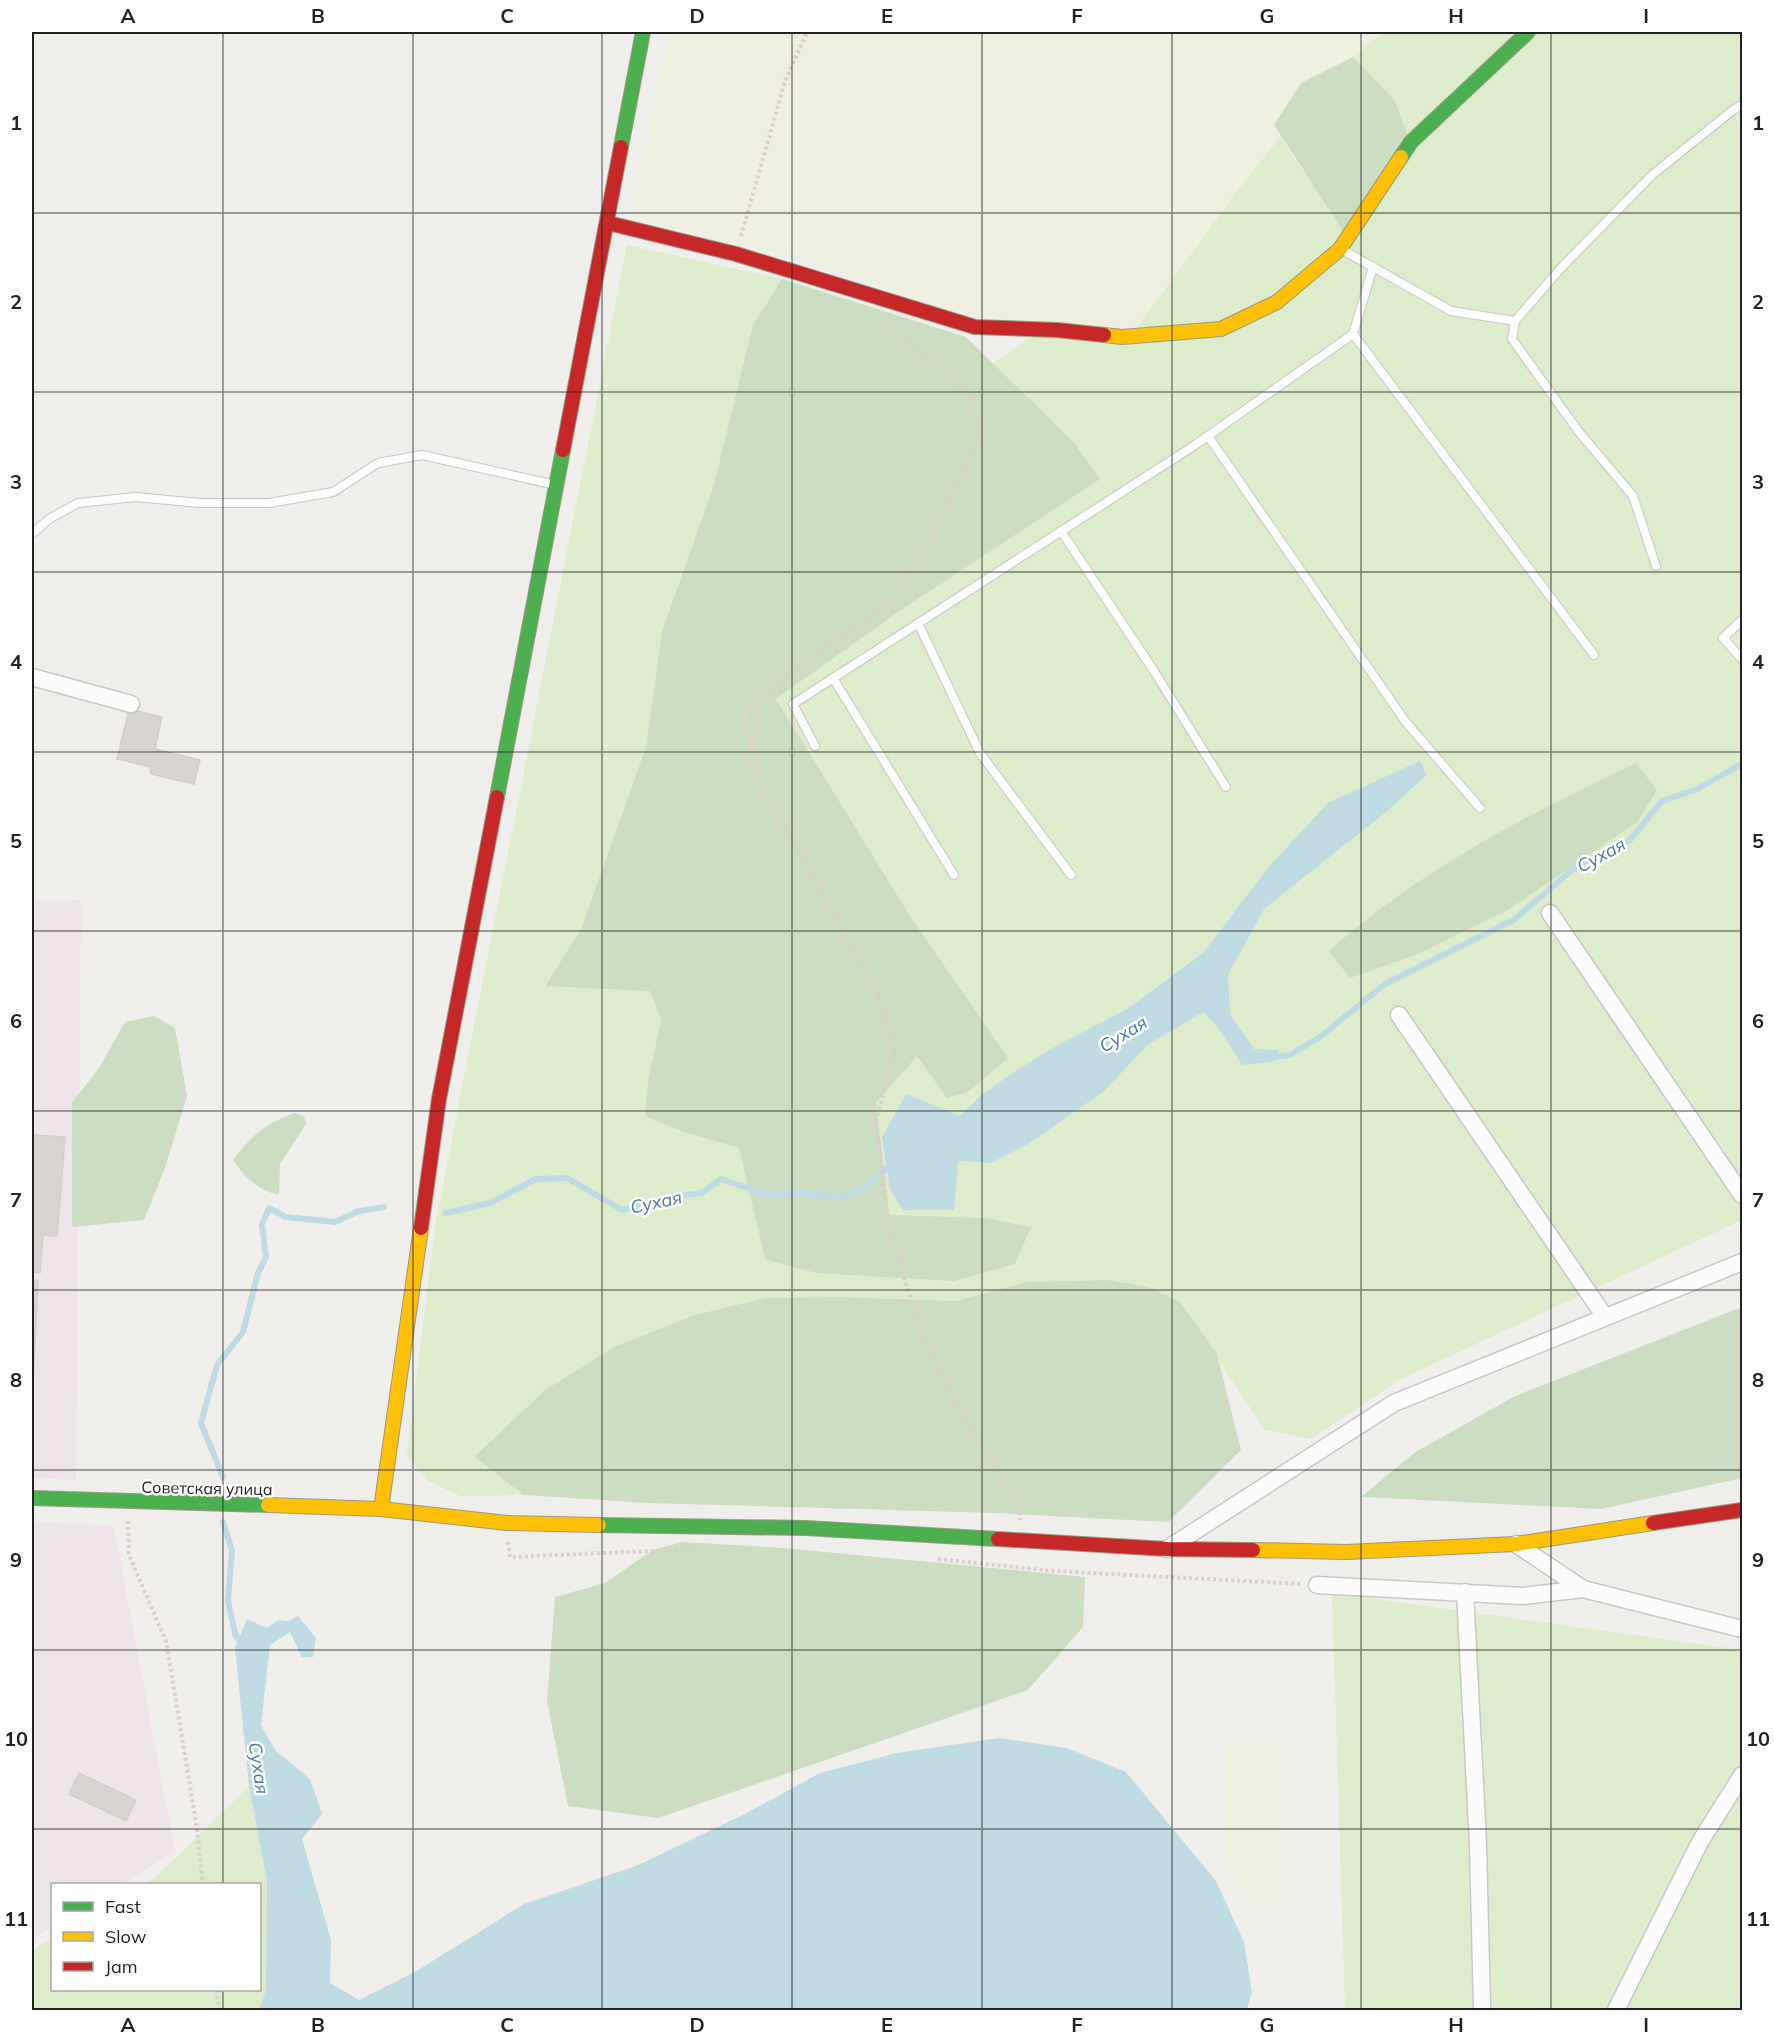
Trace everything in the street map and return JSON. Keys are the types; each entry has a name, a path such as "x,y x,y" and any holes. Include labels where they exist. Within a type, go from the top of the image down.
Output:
{"main road":[{"path":"381,1509 440,1099 643,32"},
{"path":"608,223 736,254 975,327 1057,330 1122,337 1221,329 1277,302 1340,249 1411,142 1528,32"},
{"name":"Советская улица","path":"32,1498 381,1509 507,1523 805,1528 1167,1549 1346,1552 1516,1544 1743,1510"}],"street":[{"path":"32,677 131,704"},
{"path":"1550,913 1743,1195"},
{"path":"1399,1015 1605,1317"},
{"path":"1167,1549 1395,1402 1743,1262"},
{"path":"1516,1544 1583,1589 1743,1629"},
{"path":"1317,1585 1523,1596 1583,1589"},
{"path":"1466,1592 1478,1844 1482,2010"},
{"path":"1616,2010 1700,1842 1743,1775"}],"lane":[{"path":"1656,566 1633,496 1579,432 1512,339 1515,321 1561,268 1652,175 1733,110 1743,105"},
{"path":"1340,249 1451,311 1515,321"},
{"path":"815,746 793,704 1208,435 1353,334 1373,267"},
{"path":"1353,334 1594,655"},
{"path":"1208,435 1405,721 1480,808"},
{"path":"32,534 49,519 78,503 136,497 200,503 269,502 333,492 378,463 422,455 556,485"},
{"path":"1061,531 1154,671 1226,787"},
{"path":"1743,620 1724,638 1743,659"},
{"path":"918,623 980,753 1071,875"},
{"path":"833,678 954,875"}],"path":[{"path":"736,254 785,81 807,32"},
{"path":"878,316 973,399 980,439 897,598 798,667 751,708 752,770 876,989 895,1051 876,1122 890,1233 921,1332 963,1417 1018,1500 1021,1541"},
{"path":"127,1502 129,1555 166,1641 196,1822 203,1883"},
{"path":"507,1523 510,1557 709,1549"},
{"path":"927,1558 1054,1571 1317,1585"},
{"path":"216,1991 220,2010"}],"shaded area":[{"path":"81,900 76,1480 32,1478 32,901"},
{"path":"32,1521 114,1526 175,1852 123,1883 51,1883 51,1927 32,1939"}],"green space":[{"path":"669,32 1384,32 1353,57 1340,62 1274,125 1280,137 1136,329 977,317 780,254 631,219"},
{"path":"1384,32 1742,32 1742,1220 1399,1380 1311,1439 1265,1430 1180,1302 1149,1287 1107,1280 1026,1282 956,1301 840,1297 766,1298 614,1347 545,1390 474,1457 524,1495 460,1496 428,1481 407,1455 436,1220 627,245 782,279 753,325 713,488 662,631 646,747 581,929 545,985 650,990 661,1020 648,1081 684,1132 739,1148 765,1259 984,1218 889,1216 876,1104 917,1055 1007,1058 912,919 776,699 901,610 1074,443 992,364 1034,335 1124,345 1280,137 1310,181 1395,101 1353,57","holes":["1420,762 1427,776 1385,813 1264,909 1228,975 1230,1014 1254,1049 1278,1050 1242,1065 1217,1026 1203,1012 1148,1045 1103,1092 1027,1145 991,1163 958,1161 890,1189 882,1137 906,1094 960,1116 980,1096 1011,1074 1054,1047 1127,1009 1203,953 1267,869"]},
{"path":"1353,57 1395,101 1409,140 1343,231 1274,125 1301,83"},
{"path":"782,279 966,337 1074,443 1100,479 901,610 776,699 912,919 1008,1058 968,1092 947,1098 917,1056 876,1103 889,1215 984,1218 1031,1227 1015,1264 954,1281 816,1273 765,1259 739,1148 684,1132 645,1116 648,1081 661,1020 650,991 545,986 581,929 646,747 662,631 713,488 753,325"},
{"path":"1636,763 1657,790 1637,822 1508,910 1418,954 1350,978 1329,951 1400,895 1476,846"},
{"path":"154,1016 175,1028 187,1096 165,1168 144,1220 72,1227 72,1103 99,1068 125,1022"},
{"path":"295,1113 304,1116 306,1124 280,1164 279,1195 253,1182 233,1160 260,1131"},
{"path":"1107,1280 1149,1287 1180,1302 1217,1354 1241,1450 1168,1522 994,1513 648,1503 524,1495 474,1457 545,1390 614,1347 695,1315 766,1298 840,1297 956,1301 1026,1282"},
{"path":"1742,1307 1742,1478 1601,1509 1361,1497 1414,1453 1515,1396"},
{"path":"682,1542 784,1548 1085,1577 1083,1627 1028,1690 658,1818 568,1806 547,1701 555,1597 605,1583 653,1550"},
{"path":"1332,1593 1742,1650 1742,2010 1345,2010"},
{"path":"1224,1742 1281,1742 1280,1906 1254,1906 1227,1864"},
{"path":"249,1786 267,1881 266,1990 259,2010 32,2010 32,1951 51,1939 51,1991 261,1991 261,1883 147,1883 154,1879"}],"water":[{"path":"1420,761 1427,775 1385,813 1264,909 1228,975 1230,1014 1254,1049 1278,1050 1279,1058 1272,1062 1242,1065 1217,1026 1203,1012 1148,1045 1103,1092 1027,1145 991,1163 958,1161 954,1210 903,1210 890,1189 882,1137 906,1094 960,1116 980,1096 1011,1074 1054,1047 1127,1009 1203,953 1267,869 1328,803"},
{"path":"298,1616 316,1638 313,1657 302,1657 290,1632 270,1645 261,1725 275,1750 310,1779 322,1814 302,1839 331,1940 330,1983 359,2000 415,1972 524,1904 636,1866 745,1814 820,1773 897,1753 999,1738 1067,1748 1126,1772 1216,1881 1244,1942 1252,1992 1247,2010 259,2010 266,1990 267,1881 249,1786 235,1648 247,1619 267,1628 278,1620 289,1621"}],"building":[{"path":"129,709 162,717 155,749 200,760 194,784 151,774 150,767 117,759"},
{"path":"32,1135 65,1137 57,1236 43,1235 40,1273 32,1272"},
{"path":"32,1280 38,1281 32,1406"},
{"path":"79,1773 136,1800 126,1821 69,1794"}],"waterway":[{"name":"Сухая","path":"1271,1057 1290,1055 1320,1037 1385,984 1515,919 1579,864 1629,841 1662,801 1697,789 1742,764"},
{"name":"Сухая","path":"446,1213 490,1203 536,1179 567,1178 622,1210 649,1205 669,1197 702,1193 721,1179 768,1195 797,1192 839,1198 860,1191 882,1171 893,1167"},
{"name":"Сухая","path":"223,1477 201,1423 217,1365 243,1332 258,1273 266,1257 262,1224 269,1208 286,1217 335,1222 359,1211 384,1207"},
{"name":"Сухая","path":"223,1522 232,1551 228,1600 235,1634 241,1643"}],"traffic: fast":[{"path":"621,147 643,32"},
{"path":"1401,157 1411,142 1528,32"},
{"path":"497,797 563,450"},
{"path":"32,1498 268,1505"},
{"path":"599,1525 805,1528 998,1539"}],"traffic: slow":[{"path":"1104,335 1122,337 1221,329 1277,302 1340,249 1401,157"},
{"path":"381,1509 421,1228"},
{"path":"268,1505 381,1509 507,1523 599,1525"},
{"path":"1253,1550 1346,1552 1516,1544 1653,1523"}],"traffic: jam":[{"path":"563,450 621,147"},
{"path":"608,223 736,254 975,327 1057,330 1104,335"},
{"path":"421,1228 439,1099 497,797"},
{"path":"1653,1523 1742,1510"},
{"path":"998,1539 1167,1549 1253,1550"}]}
